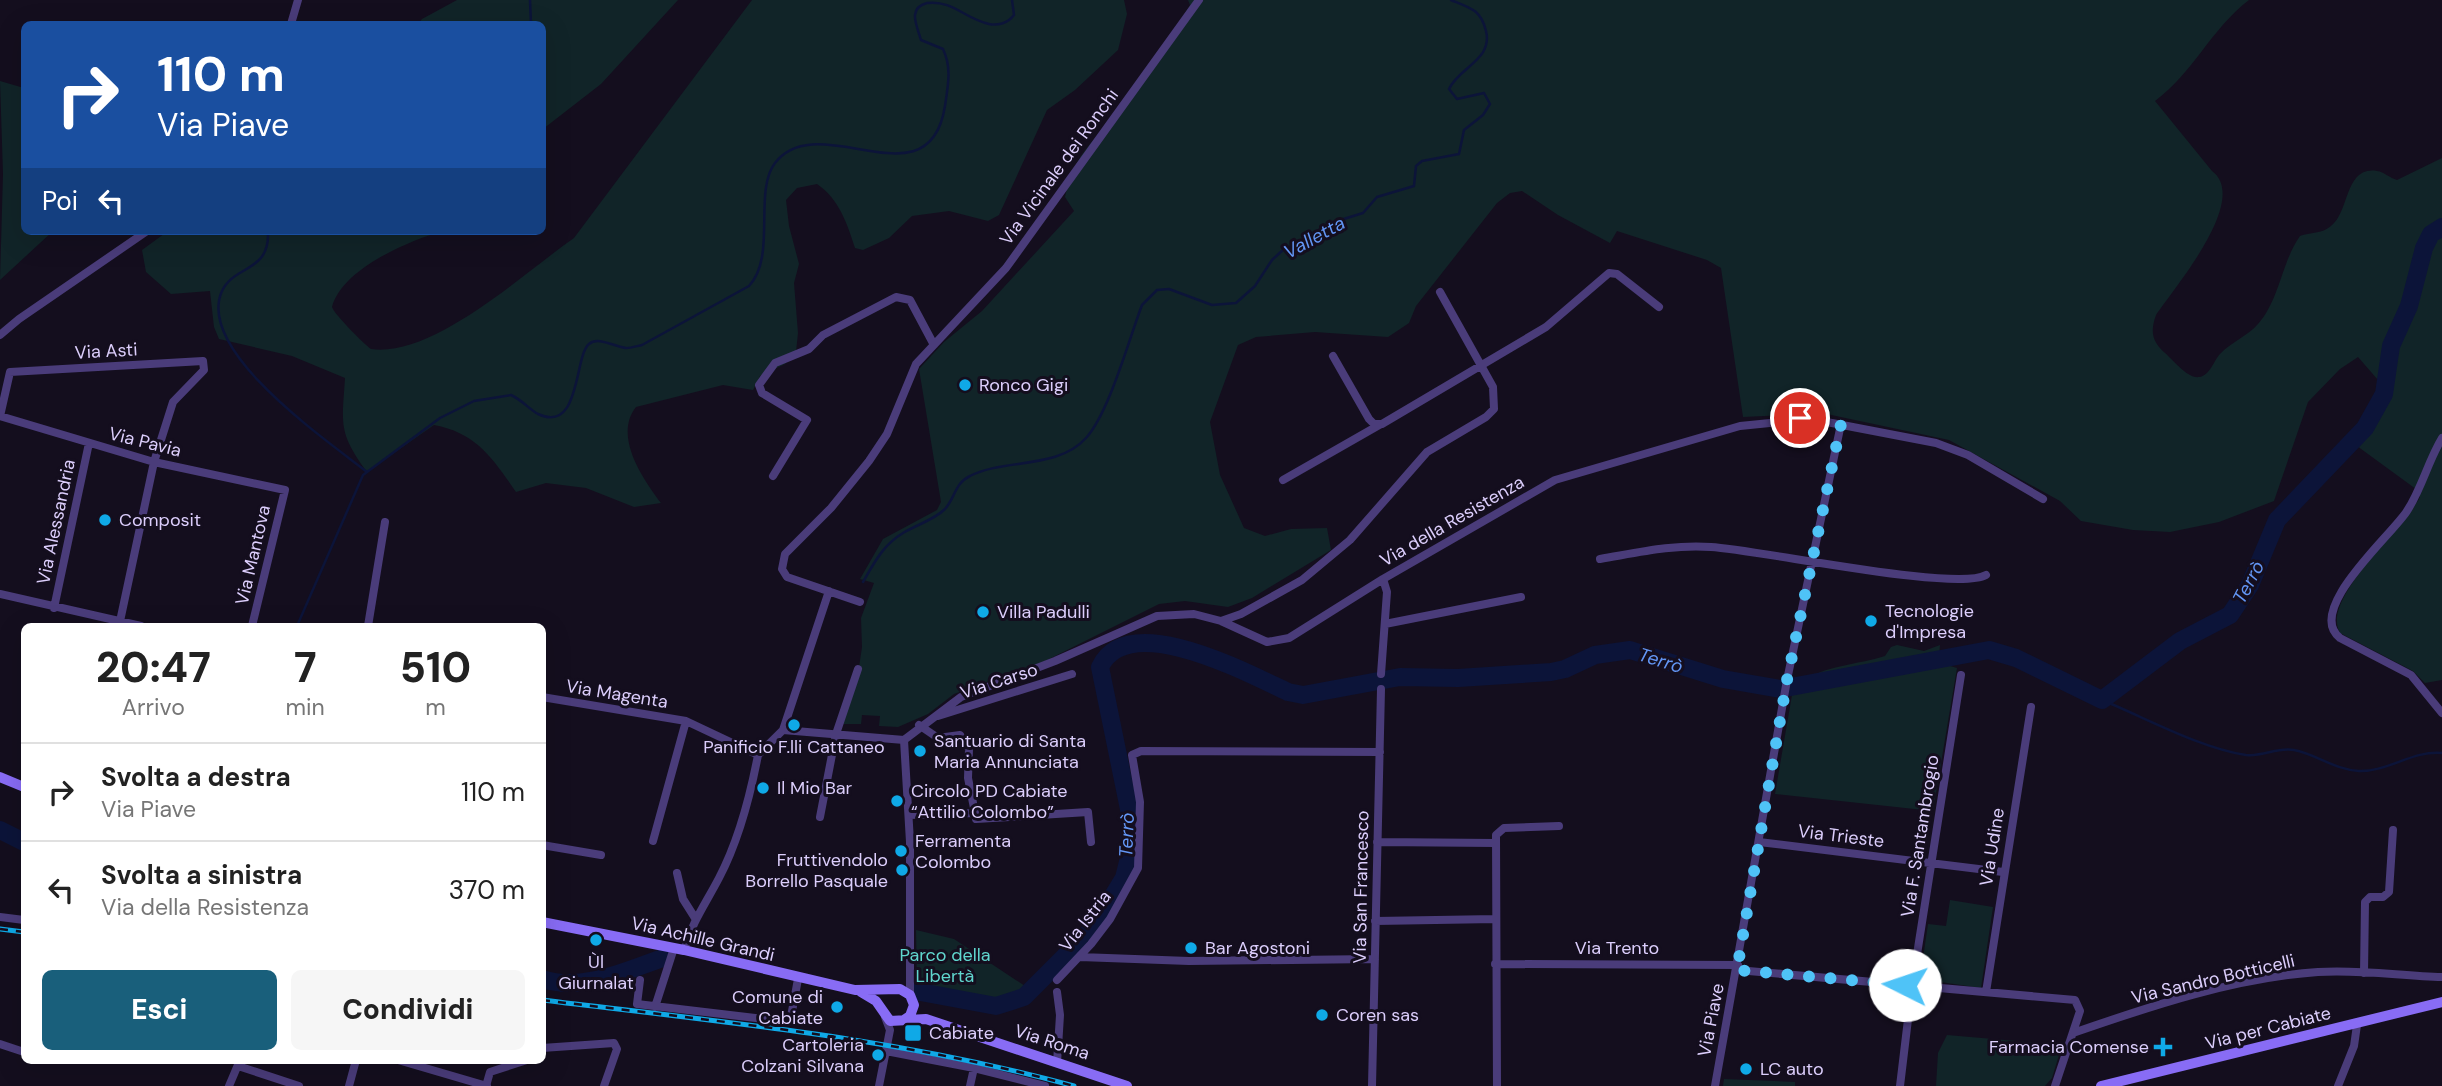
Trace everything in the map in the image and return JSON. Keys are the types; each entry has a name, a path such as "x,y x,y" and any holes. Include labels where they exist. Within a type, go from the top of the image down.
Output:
{"street":[{"path":"292,21 298,0"},
{"name":"Via Vicinale dei Ronchi","path":"860,602 787,577 782,569 785,554 831,509 869,461 887,434 916,364 1006,268 1199,0"},
{"path":"0,335 19,318 141,235"},
{"path":"1283,480 1546,327 1609,273 1617,274 1659,307"},
{"path":"1222,621 1241,614 1301,580 1350,540 1427,452 1489,415 1494,409 1496,397 1440,292"},
{"path":"773,476 807,420 762,393 759,385 775,363 808,349 823,335 896,297 910,300 934,345"},
{"path":"1333,356 1369,419 1374,424 1382,424"},
{"name":"Via Asti","path":"0,416 10,372 203,361 204,370 173,402 154,462"},
{"name":"Via Pavia","path":"0,416 154,462 285,490"},
{"name":"Via della Resistenza","path":"904,740 919,725 961,697 1055,661 1152,618 1181,613 1222,621 1262,641 1279,642 1299,633 1382,579 1532,492 1568,475 1747,424 1800,418 1952,448 2043,499"},
{"name":"Via Piave","path":"1715,1086 1787,680 1841,424"},
{"path":"2442,438 2407,512 2359,566 2342,592 2331,621 2333,630 2340,638 2414,677 2442,713"},
{"name":"Via Alessandria","path":"54,607 89,443"},
{"path":"119,623 154,462"},
{"name":"Via Mantova","path":"253,623 285,490"},
{"path":"368,623 385,522"},
{"path":"1600,559 1699,547 1967,581 1986,575"},
{"path":"1381,674 1387,592 1382,579"},
{"path":"655,1007 679,949 720,876 750,800 758,755 783,730 830,592"},
{"path":"0,594 115,623"},
{"path":"1385,624 1521,597"},
{"path":"820,817 836,734 858,669"},
{"name":"Via Carso","path":"935,716 1072,674"},
{"name":"Via F. Santambrogio","path":"1900,1086 1912,986 1961,675"},
{"name":"Via San Francesco","path":"1372,1086 1381,689"},
{"name":"Via Magenta","path":"546,698 686,721 758,755"},
{"name":"Via Udine","path":"1986,992 2031,707"},
{"name":"Via Magenta","path":"653,841 686,721"},
{"path":"919,725 937,738 960,735 969,749 968,778 976,818 1004,819 1088,812 1091,842"},
{"path":"783,730 904,740 909,815 912,1000 910,1016 902,1021 889,1037"},
{"name":"Via Istria","path":"1057,980 1080,957 1110,919 1138,868 1140,802 1132,755 1141,751 1380,752"},
{"path":"0,777 21,786"},
{"path":"909,815 975,813"},
{"path":"1497,1086 1497,832 1504,828 1559,826"},
{"path":"2364,973 2365,902 2370,897 2383,897 2389,892 2393,830"},
{"path":"1377,842 1496,843"},
{"name":"Via Trieste","path":"1759,842 2003,872"},
{"path":"546,846 601,855"},
{"path":"677,873 683,899 695,918"},
{"path":"0,917 21,920"},
{"path":"1376,921 1496,919"},
{"name":"Via Achille Grandi","path":"546,923 679,949 798,979 855,990 888,992"},
{"path":"1080,957 1189,961 1375,959"},
{"name":"Via Trento","path":"1496,964 1737,967 1954,990 2075,999 2080,1008 2073,1033"},
{"name":"Via Sandro Botticelli","path":"2073,1033 2155,1005 2243,984 2316,972 2442,977"},
{"path":"640,980 637,1004 790,1022 798,979"},
{"path":"879,1086 889,1037 882,997 888,992 900,989 926,1019"},
{"name":"Via Achille Grandi","path":"855,990 871,996 883,1012"},
{"path":"1057,992 1060,1015 1057,1063"},
{"name":"Via per Cabiate","path":"2101,1086 2442,1003"},
{"path":"883,1012 902,1021"},
{"name":"Via Roma","path":"902,1021 926,1019 1127,1086"},
{"path":"2338,1086 2354,1046 2357,1024"},
{"path":"2055,1086 2073,1033"},
{"path":"546,1047 614,1043 617,1049 604,1086"},
{"path":"0,1044 21,1051"},
{"path":"886,1051 974,1068 1045,1086"},
{"path":"229,1086 239,1064"},
{"path":"242,1064 299,1086"},
{"path":"349,1086 355,1064"},
{"path":"410,1064 486,1086 490,1072 515,1064"},
{"path":"970,1086 974,1068"},
{"path":"445,1086 448,1076"}],"green space":[{"path":"457,0 678,0 601,84 546,127 546,21 420,21"},
{"path":"752,0 1124,0 1127,14 1118,50 1075,90 1047,110 999,215 988,221 949,211 912,216 889,238 863,250 855,248 841,212 825,190 817,184 797,188 786,200 789,226 799,264 794,283 798,333 796,352 785,364 760,376 753,390 723,385 636,407 630,418 629,444 639,470 661,503 634,507 586,488 546,483 516,492 491,458 473,441 462,434 434,425 367,472 351,447 344,428 345,378 292,356 219,339 214,327 210,291 171,294 146,272 142,250 163,235 432,235 378,258 349,280 338,293 332,307 334,311 371,349 396,348 450,327 574,238"},
{"path":"1188,0 2249,0 2155,101 2221,184 2222,201 2205,243 2156,315 2153,336 2161,349 2181,368 2195,377 2203,376 2224,350 2258,324 2271,304 2300,236 2331,226 2342,211 2349,191 2359,176 2366,171 2377,171 2397,180 2442,158 2442,680 2425,683 2413,671 2340,633 2337,619 2352,583 2420,497 2420,492 2357,446 2386,401 2378,380 2358,357 2340,369 2308,402 2274,501 2219,522 2170,532 2133,530 2081,521 2060,501 1949,440 1822,413 1743,417 1721,268 1707,260 1617,231 1610,243 1558,215 1522,191 1510,193 1497,203 1416,306 1409,323 1388,337 1315,332 1256,337 1238,345 1210,422 1220,475 1244,528 1265,536 1291,529 1327,528 1331,550 1252,598 1228,607 1185,601 1159,604 1045,661 954,694 928,714 898,727 879,726 880,716 862,715 861,724 841,724 857,681 862,647 861,618 874,583 860,579 883,539 937,510 941,502 919,369 944,342 982,311 1074,211 1065,197 1077,163 1180,22 1190,5"},
{"path":"0,81 21,87 21,235 49,235 0,280 3,174"},
{"path":"1897,645 1924,651 1940,645 1939,656 1867,673 1801,683 1820,672 1885,656 1891,647"},
{"path":"1940,663 1957,668 1933,811 1775,794 1793,689 1905,674 1914,667"},
{"path":"1950,900 1993,907 1981,988 1920,979 1928,924 1946,926"},
{"name":"Parco della Libertà","path":"916,930 954,939 1028,988 1002,1000 988,1001 917,988"},
{"path":"1947,1035 2062,1045 2052,1078 2045,1086 1936,1086 1938,1053"},
{"path":"1724,1079 1795,1082 1795,1086 1723,1086"}],"waterway":[{"path":"530,0 531,21"},
{"path":"298,623 363,475 440,418 474,401 511,395 538,414 552,417 562,413 569,404 584,351 589,344 602,341 626,348 642,345 749,286 762,258 766,190 775,163 794,148 818,144 896,153 918,150 935,135 945,106 948,63 943,49 921,40 915,18 917,9 927,3 944,4 981,22 996,25 1006,22 1014,15 1012,0"},
{"name":"Valletta","path":"863,582 890,543 941,513 965,479 999,467 1061,455 1086,438 1103,411 1142,305 1157,290 1169,289 1212,305 1236,303 1255,286 1272,260 1284,249 1312,241 1334,222 1363,213 1377,197 1414,186 1416,166 1422,161 1459,154 1464,130 1483,115 1490,104 1484,93 1457,99 1449,89 1480,56 1487,41 1484,24 1478,14 1451,0"},
{"name":"Terrò","path":"915,991 996,1006 1024,997 1094,927 1124,878 1129,858 1130,814 1100,667 1115,650 1136,643 1162,644 1190,651 1246,672 1288,692 1303,695 1400,677 1458,678 1551,672 1565,669 1595,655 1630,650 1723,679 1780,689 1989,650 2016,658 2102,700 2180,641 2230,615 2250,585 2277,520 2365,428 2384,394 2391,346 2409,306 2424,248 2431,234 2442,227"},
{"path":"268,235 267,245 258,261 235,276 222,291 219,315 228,340 246,366 270,392 297,417 367,472"},
{"path":"2102,700 2210,746 2246,755 2294,750 2342,768 2359,771 2380,768 2421,755 2442,753"},
{"path":"0,830 21,840"},
{"name":"Terrò","path":"546,980 573,983 588,981 618,974 663,958"}],"railway":[{"path":"0,929 21,932"},
{"path":"546,1000 876,1043 1008,1069 1074,1086"}],"place":[{"name":"Ronco Gigi","path":"965,385"},
{"name":"Composit","path":"105,520"},
{"name":"Villa Padulli","path":"983,612"},
{"name":"Tecnologie d'Impresa","path":"1871,621"},
{"name":"Panificio F.lli Cattaneo","path":"794,725"},
{"name":"Santuario di Santa Maria Annunciata","path":"920,751"},
{"name":"Il Mio Bar","path":"763,788"},
{"name":"Circolo PD Cabiate “Attilio Colombo”","path":"897,801"},
{"name":"Ferramenta Colombo","path":"901,851"},
{"name":"Fruttivendolo Borrello Pasquale","path":"902,870"},
{"name":"Ùl Giurnalat","path":"596,940"},
{"name":"Bar Agostoni","path":"1191,948"},
{"name":"Comune di Cabiate","path":"837,1007"},
{"name":"Coren sas","path":"1322,1015"},
{"name":"Cabiate","path":"913,1033"},
{"name":"Farmacia Comense","path":"2163,1047"},
{"name":"Cartoleria Colzani Silvana","path":"878,1055"},
{"name":"LC auto","path":"1746,1069"}],"route":[{"path":"1800,418 1841,424 1787,680 1737,970 1905,985"}]}
